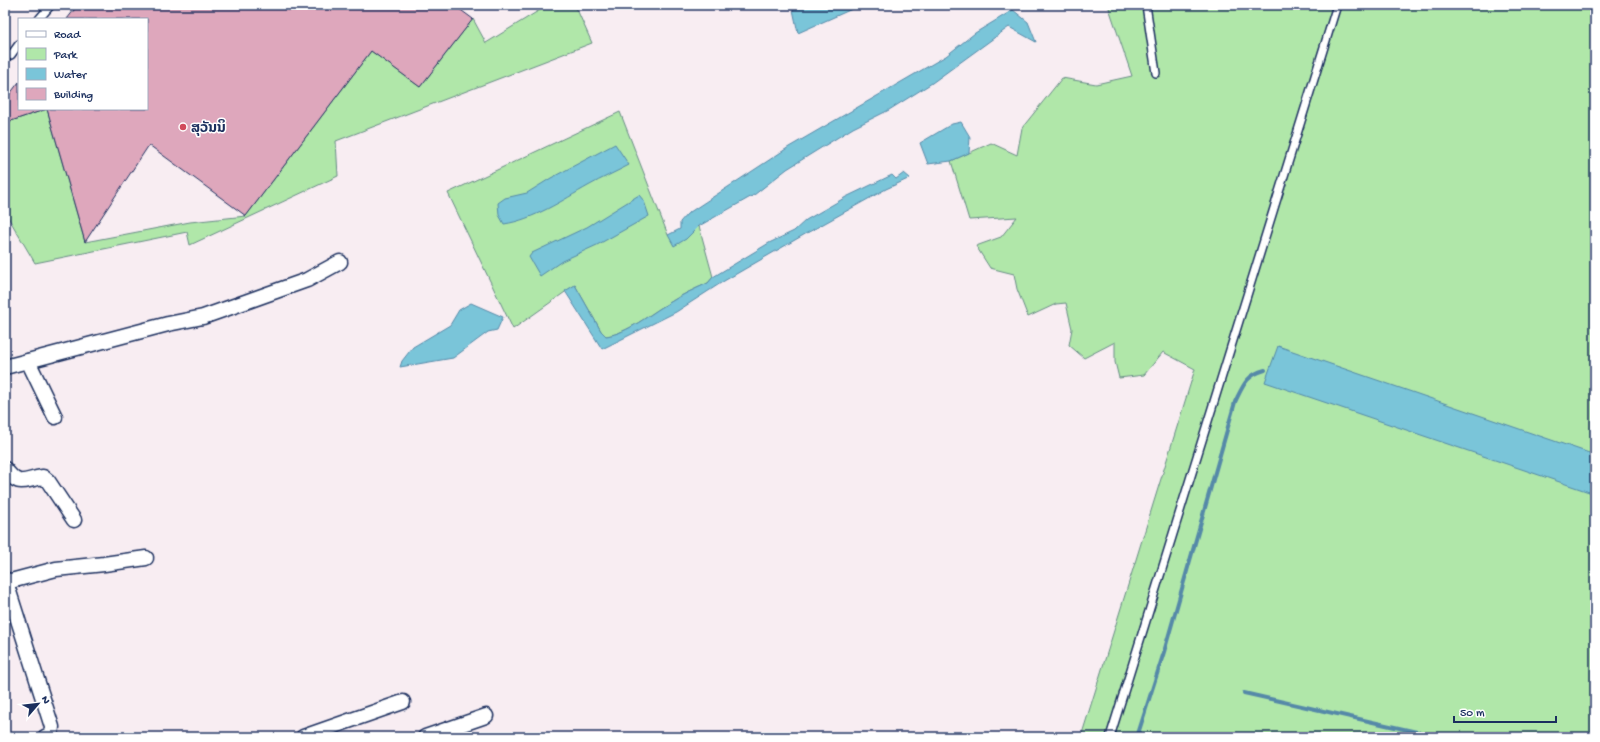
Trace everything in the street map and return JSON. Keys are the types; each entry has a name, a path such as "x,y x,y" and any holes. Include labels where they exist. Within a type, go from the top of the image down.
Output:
{"street":[{"path":"5,366 168,324 203,317 307,280 340,262"},
{"path":"28,361 55,417"},
{"path":"5,469 12,478 16,480 21,481 43,477 48,481 74,520"},
{"path":"45,737 49,736 52,732 52,727 6,581 56,569 146,558"},
{"path":"303,737 403,702"},
{"path":"425,737 486,716"}],"lane":[{"path":"41,18 51,5"},
{"path":"1146,5 1156,73"},
{"path":"1110,737 1337,5"},
{"path":"5,57 11,55 18,45"}],"green space":[{"path":"548,5 575,5 592,43 336,141 338,176 190,245 187,232 35,263 5,212 5,123 47,110 85,242 190,222 246,216 371,51 420,87 473,19 486,43"},
{"path":"1108,5 1595,5 1595,737 1081,737 1195,369 1163,352 1144,375 1119,378 1115,362 1115,342 1084,358 1069,345 1072,329 1066,303 1056,304 1028,317 1017,289 1014,274 990,268 976,246 1001,237 1017,217 969,220 951,161 991,143 1017,155 1022,128 1062,78 1096,84 1132,76"},
{"path":"620,112 668,235 686,239 699,226 713,277 708,283 678,297 631,327 614,334 606,336 601,331 575,285 513,329 448,193"}],"water":[{"path":"792,5 861,5 798,33"},
{"path":"1013,10 1028,22 1036,42 1009,27 932,83 889,110 853,128 787,169 754,195 699,226 686,239 674,246 668,235 680,229 680,222 687,214 789,147 946,56 975,33"},
{"path":"961,122 970,137 969,153 951,161 928,164 920,143 952,124"},
{"path":"615,144 629,165 537,214 515,222 504,224 499,215 498,203 505,198 527,193 551,178"},
{"path":"904,173 910,178 886,189 807,233 724,281 676,312 602,349 565,291 575,285 601,331 606,336 623,331 678,297 708,283 713,277 769,243 794,231 806,220 846,197 892,175 896,179"},
{"path":"639,195 644,201 649,216 597,245 562,261 540,276 529,257 532,253 587,227"},
{"path":"471,303 503,317 497,330 488,332 453,358 400,367 402,361 413,347 450,325 459,310"},
{"path":"1278,346 1595,455 1595,494 1265,382"}],"building":[{"name":"ສຸວັນນິ","path":"78,5 454,5 473,19 420,87 371,51 246,216 149,145 85,242 47,110 148,110 148,18 68,18"},
{"path":"18,83 18,110 44,110 5,123 5,92 9,95"}],"waterway":[{"path":"1137,737 1164,652 1235,402 1249,378 1265,370"},
{"path":"1244,693 1439,737"}],"place":[{"name":"ສຸວັນນິ","path":"183,127"}]}
